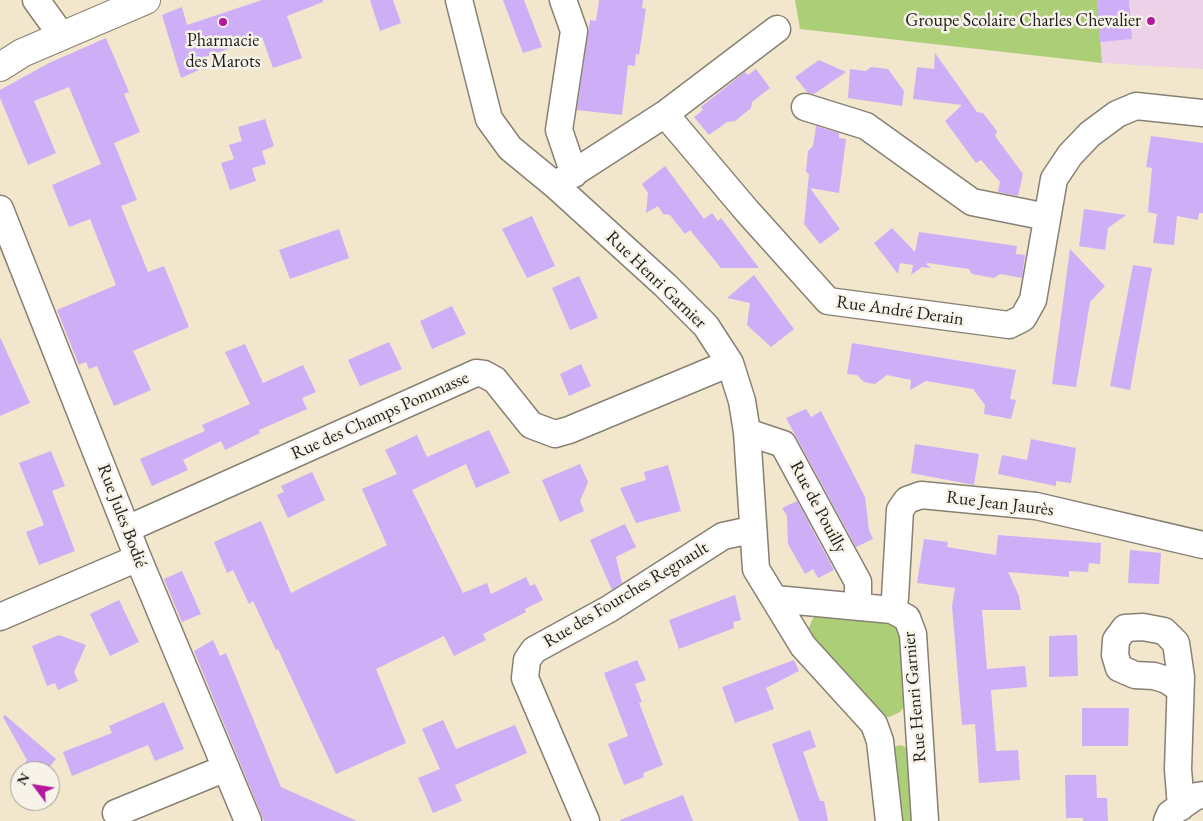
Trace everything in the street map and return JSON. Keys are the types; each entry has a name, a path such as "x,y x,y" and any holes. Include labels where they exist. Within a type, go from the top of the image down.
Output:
{"main road":[{"path":"0,67 22,53 146,0"}],"street":[{"path":"36,0 62,36"},
{"name":"Rue Henri Garnier","path":"459,0 489,119 510,148 565,180 706,326 730,363 742,401 746,432 751,530 756,569 803,646 874,724 880,741 889,821"},
{"path":"563,0 574,31 559,130 565,180 665,114 777,29"},
{"name":"Rue André Derain","path":"665,114 747,211 828,301 1009,325 1023,318 1033,300 1054,179 1070,155 1090,134 1117,114 1136,106 1203,112"},
{"path":"805,107 866,126 972,202 1047,217"},
{"name":"Rue Jules Bodié","path":"0,209 138,558 248,821"},
{"name":"Rue des Champs Pommasse","path":"127,529 476,373 484,374 495,380 531,425 542,431 555,434 569,430 730,363"},
{"name":"Rue de Pouilly","path":"746,432 783,444 858,582 858,607"},
{"name":"Rue Jean Jaurès","path":"892,610 895,598 900,510 907,500 921,495 1036,506 1203,545"},
{"name":"Rue des Fourches Regnault","path":"586,821 525,678 527,660 534,650 609,609 723,536 751,530"},
{"path":"0,617 138,558"},
{"name":"Rue Henri Garnier","path":"774,599 892,610 907,618 913,634 925,821"},
{"path":"1180,689 1178,768 1184,807"},
{"path":"880,741 919,727"},
{"path":"116,813 226,768"}],"shaded area":[{"name":"Groupe Scolaire Charles Chevalier","path":"1097,0 1203,0 1203,69 1102,63"}],"green space":[{"path":"795,0 1097,0 1102,63 800,29"},
{"path":"817,615 883,617 900,629 907,703 900,712 889,717 883,716 811,641 808,630 813,618"},
{"path":"901,745 910,750 916,821 896,821 892,751 894,747"}],"building":[{"path":"262,0 323,0 323,2 287,16 302,58 273,68 262,37 197,60 199,70 181,78 162,15 182,7 187,25"},
{"path":"370,0 393,0 401,23 380,31"},
{"path":"503,0 524,0 542,47 523,53"},
{"path":"599,0 643,0 642,8 646,9 639,55 636,54 635,66 628,65 622,115 577,110 590,20 596,21"},
{"path":"1097,0 1129,0 1132,39 1100,42"},
{"path":"106,38 129,92 124,94 140,132 114,143 137,200 121,206 148,272 164,266 189,327 133,351 151,390 114,406 97,366 89,369 86,362 79,365 57,310 116,285 90,219 69,227 52,185 101,164 69,87 34,101 56,153 28,165 0,98 0,90 49,63"},
{"path":"935,53 977,112 983,113 997,131 995,136 1023,174 1018,196 998,192 1000,182 981,160 976,163 945,121 962,105 913,99 917,67 934,69"},
{"path":"819,60 846,72 814,94 808,93 795,77"},
{"path":"871,67 888,69 904,91 902,106 848,98 850,69 866,71"},
{"path":"756,69 770,88 752,102 751,108 735,121 727,122 709,135 694,117 703,110 701,107 745,72 748,75"},
{"path":"265,119 274,146 262,151 266,164 252,168 256,181 230,190 221,163 234,159 229,145 242,141 238,127"},
{"path":"816,126 839,133 839,138 846,139 839,193 810,188 840,229 820,244 804,224 809,175 806,171 808,151 813,146"},
{"path":"1151,136 1203,143 1203,213 1199,213 1198,220 1177,216 1174,245 1153,243 1157,214 1148,212 1152,168 1146,167"},
{"path":"665,166 704,219 712,213 718,221 721,218 759,268 721,268 690,230 685,234 670,215 663,214 658,206 646,213 648,193 642,184"},
{"path":"1084,209 1126,215 1108,228 1105,250 1079,246"},
{"path":"532,216 555,266 527,278 502,229"},
{"path":"892,228 915,252 919,232 1017,246 1016,254 1025,255 1022,278 1000,274 994,278 972,274 969,269 928,263 926,264 931,268 922,267 911,275 913,265 900,263 898,274 874,243"},
{"path":"339,229 349,258 290,279 279,250"},
{"path":"1070,249 1105,286 1090,302 1076,387 1052,384"},
{"path":"1133,265 1152,268 1130,390 1110,386"},
{"path":"754,275 794,329 771,347 747,325 750,303 727,298"},
{"path":"579,276 598,318 570,330 552,288"},
{"path":"452,306 466,334 432,349 420,321"},
{"path":"0,337 30,403 0,416"},
{"path":"389,342 402,369 360,386 348,360"},
{"path":"852,343 1016,370 1010,399 1016,400 1011,419 984,414 985,405 973,389 926,381 910,390 911,380 887,375 875,384 864,382 857,375 847,374"},
{"path":"245,344 263,383 303,365 316,392 302,398 307,409 259,430 260,433 225,450 221,441 183,460 188,470 152,486 140,459 205,431 202,425 250,404 225,352"},
{"path":"581,364 591,386 569,396 560,374"},
{"path":"806,409 811,417 821,411 865,497 869,530 873,539 856,547 786,418"},
{"path":"489,430 510,473 476,488 466,464 412,490 463,593 487,583 491,594 526,577 530,586 535,584 543,600 525,609 526,612 483,634 486,640 454,656 444,636 376,669 406,743 336,774 278,649 276,650 253,601 249,604 233,570 227,573 214,542 261,521 291,593 387,545 362,489 397,474 385,450 417,435 427,457"},
{"path":"1031,439 1076,448 1071,483 1056,481 1056,486 998,474 1002,455 1027,460"},
{"path":"915,444 979,454 974,485 911,473"},
{"path":"51,451 65,486 52,491 75,551 39,565 26,532 44,525 19,463"},
{"path":"580,464 588,482 580,501 584,511 560,522 542,480"},
{"path":"668,465 681,511 636,523 620,488 646,480 644,472"},
{"path":"312,472 325,500 288,518 277,495 284,492 281,486"},
{"path":"797,501 834,570 818,578 813,569 805,574 788,544 787,516 782,508"},
{"path":"625,524 636,547 616,557 622,583 612,590 590,540"},
{"path":"998,535 1101,543 1100,564 1089,563 1088,572 1069,571 1069,577 1008,572 1019,596 1021,610 982,610 987,669 1025,666 1027,687 991,690 996,751 1018,750 1020,780 979,783 975,724 962,725 952,606 955,588 917,583 924,539 948,542 947,547 996,555"},
{"path":"1130,550 1161,553 1159,584 1128,583"},
{"path":"182,571 201,614 182,622 164,579"},
{"path":"735,595 741,620 733,622 734,628 679,649 669,620"},
{"path":"119,600 139,642 110,656 90,614"},
{"path":"59,635 86,645 74,672 78,681 58,690 55,683 47,686 32,646"},
{"path":"1077,635 1078,676 1049,677 1049,636"},
{"path":"213,640 220,656 226,653 281,787 357,821 264,821 194,651"},
{"path":"637,660 646,680 635,684 642,702 639,703 663,765 643,773 644,777 624,785 608,744 628,736 604,673"},
{"path":"794,660 799,671 766,688 774,709 735,723 722,687"},
{"path":"164,702 184,749 155,761 148,745 72,776 63,752 112,733 109,726"},
{"path":"1082,708 1129,708 1128,746 1082,746"},
{"path":"5,715 56,759 54,761 26,761 3,717"},
{"path":"443,720 456,749 515,725 527,753 455,785 462,801 433,813 418,778 440,769 422,729"},
{"path":"810,730 816,747 803,752 820,801 824,801 828,821 799,821 772,744"},
{"path":"1065,775 1096,775 1097,798 1107,798 1108,821 1083,821 1083,818 1066,818"},
{"path":"683,795 693,821 620,821 620,820"}],"place":[{"name":"Groupe Scolaire Charles Chevalier","path":"1151,21"},
{"name":"Pharmacie des Marots","path":"223,22"}]}
